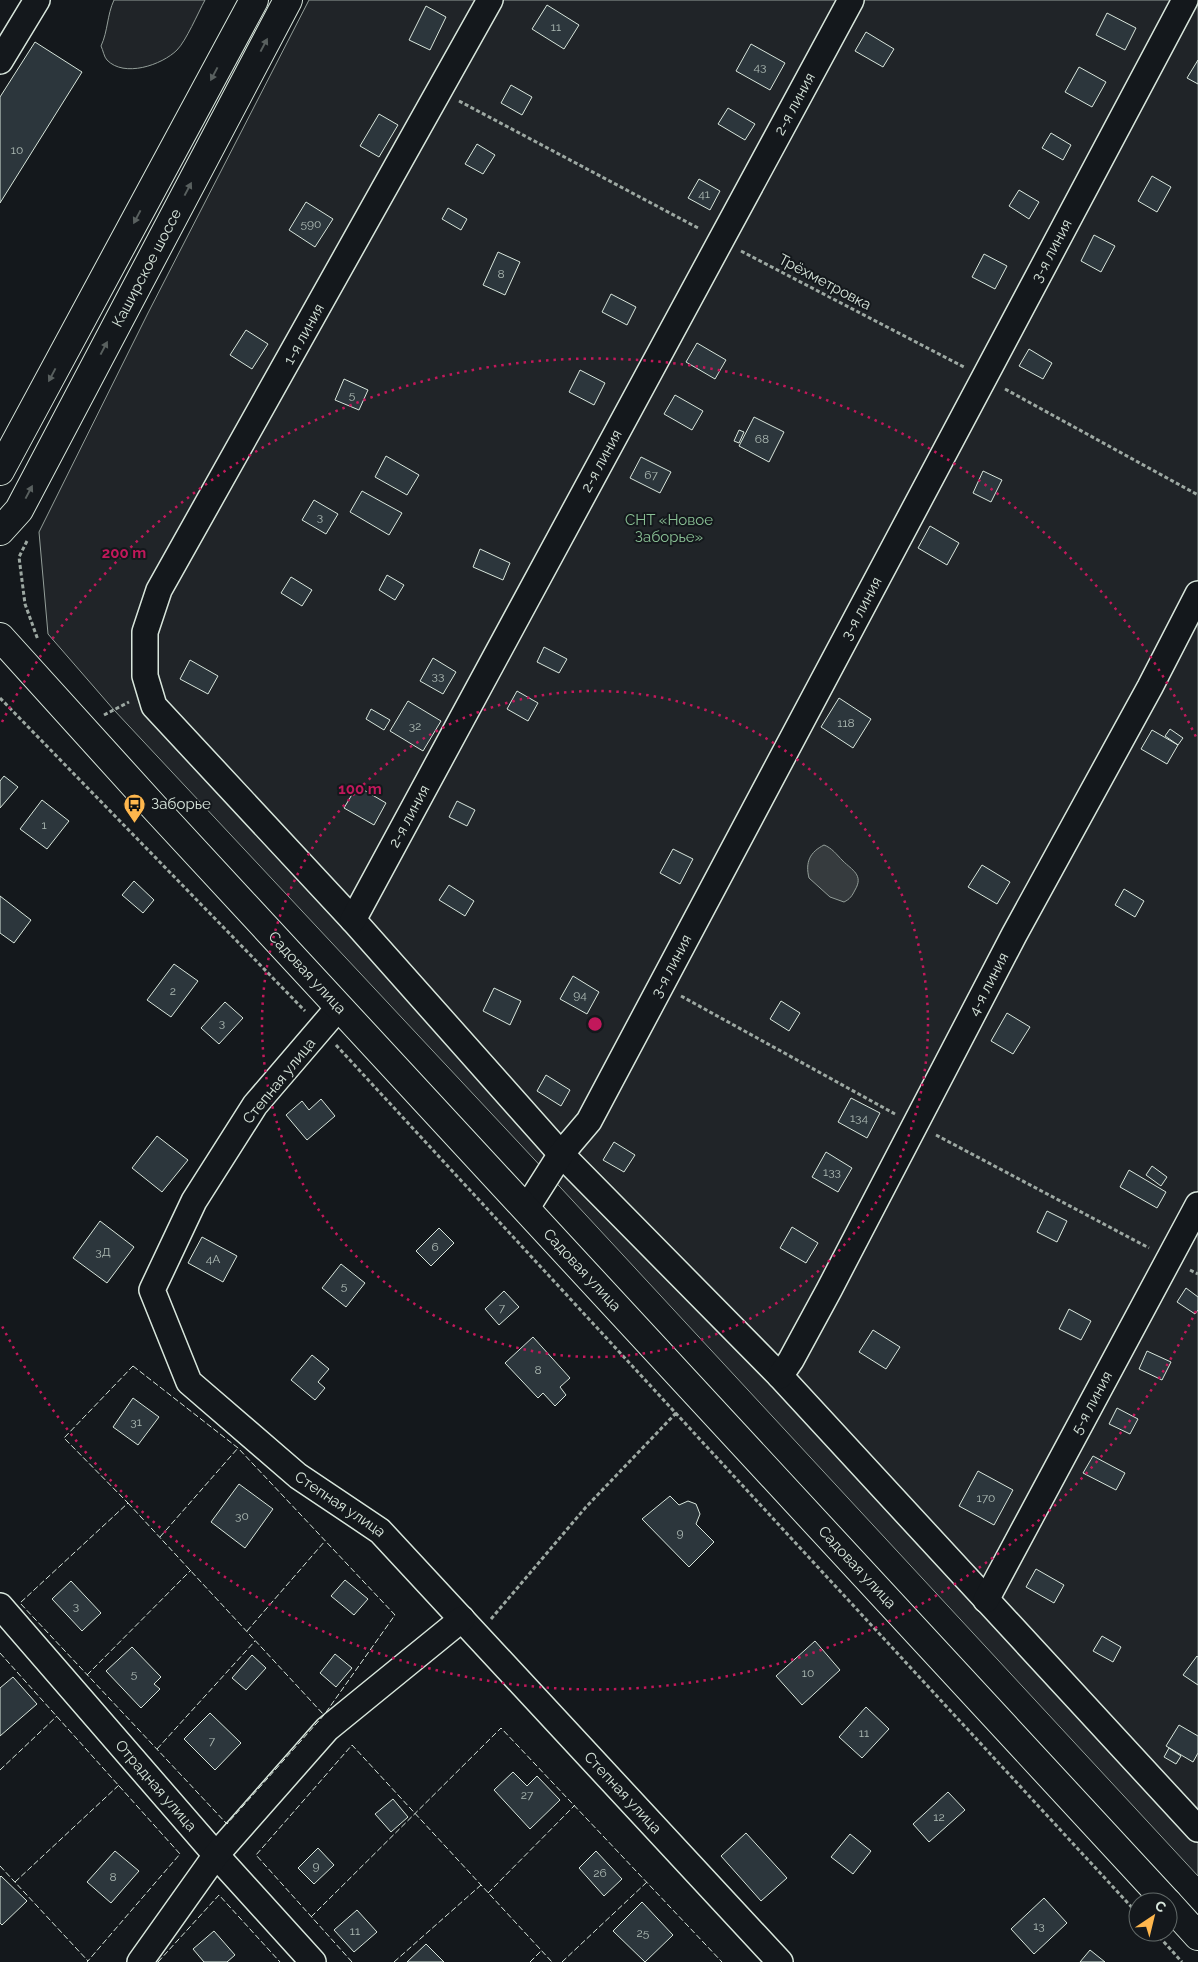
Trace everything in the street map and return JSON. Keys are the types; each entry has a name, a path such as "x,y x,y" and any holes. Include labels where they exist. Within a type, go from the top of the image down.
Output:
{"main road":[{"path":"0,471 254,0"},
{"name":"Каширское шоссе","path":"0,531 20,510 288,0"},
{"name":"Садовая улица","path":"0,637 41,684 1157,1892"},
{"name":"Садовая улица","path":"1178,1915 1198,1936"}],"street":[{"path":"0,61 37,0"},
{"name":"1-я линия","path":"147,683 145,632 159,590 490,0"},
{"name":"2-я линия","path":"353,920 852,0"},
{"name":"3-я линия","path":"526,1209 560,1154 589,1121 1185,0"},
{"name":"4-я линия","path":"780,1376 791,1360 829,1290 1014,934 1150,687 1198,594"},
{"path":"147,683 154,706 353,920 560,1154 780,1376 1197,1826"},
{"name":"Степная улица","path":"339,1007 255,1105 194,1201 152,1290 190,1382 298,1476 380,1531 780,1962"},
{"name":"5-я линия","path":"986,1600 1198,1205"},
{"name":"Отрадная улица","path":"0,1606 216,1855 313,1962"},
{"path":"140,1962 216,1855 327,1729 470,1627"}],"path":[{"name":"Трёхметровка","path":"440,91 985,378 1198,495"},
{"path":"28,537 19,557 25,604 40,648"},
{"path":"98,718 147,683"},
{"path":"0,698 321,1028 1128,1903"},
{"path":"470,1627 676,1414"},
{"path":"1164,1942 1182,1962"}],"green space":[{"path":"114,0 205,0 188,34 177,50 153,65 133,69 114,65 106,59 101,46"},
{"name":"СНТ «Новое Заборье»","path":"309,0 1198,0 1198,1876 548,1174 114,710 48,634 39,532 148,313"}],"shaded area":[{"path":"824,845 834,852 858,877 854,892 844,902 830,897 809,878 808,862 812,854"}],"building":[{"path":"547,5 579,25 564,49 532,29"},
{"path":"426,6 446,17 430,50 409,40"},
{"path":"1107,13 1136,28 1125,50 1096,35"},
{"path":"866,32 894,49 883,67 855,51"},
{"path":"35,42 82,72 0,203 0,97"},
{"path":"751,44 785,63 770,90 736,71"},
{"path":"1198,60 1198,84 1187,78"},
{"path":"1079,67 1106,82 1092,107 1065,92"},
{"path":"511,85 532,97 522,115 501,103"},
{"path":"728,108 755,124 745,140 718,124"},
{"path":"379,114 398,125 379,157 360,146"},
{"path":"1051,133 1071,145 1063,160 1042,148"},
{"path":"477,144 495,155 483,174 465,164"},
{"path":"1152,176 1171,187 1157,212 1138,201"},
{"path":"699,179 720,191 710,210 688,198"},
{"path":"1019,190 1039,202 1029,219 1009,206"},
{"path":"306,202 333,219 315,247 289,230"},
{"path":"448,208 467,219 461,230 442,219"},
{"path":"1094,235 1115,246 1101,272 1081,261"},
{"path":"498,252 520,262 505,295 483,285"},
{"path":"984,254 1007,266 995,289 972,277"},
{"path":"611,294 636,307 627,325 602,312"},
{"path":"246,330 268,344 252,369 230,355"},
{"path":"697,343 726,360 715,379 686,362"},
{"path":"1029,349 1052,363 1043,379 1019,366"},
{"path":"580,370 605,383 594,405 569,392"},
{"path":"344,379 368,390 359,410 335,400"},
{"path":"675,395 703,411 692,430 664,414"},
{"path":"754,417 784,432 769,462 739,446"},
{"path":"739,430 744,432 739,443 734,441"},
{"path":"386,456 419,475 407,495 375,477"},
{"path":"641,457 671,472 660,493 630,478"},
{"path":"983,471 1002,480 991,502 973,493"},
{"path":"362,491 402,513 389,535 350,512"},
{"path":"314,500 338,514 326,534 302,520"},
{"path":"930,526 959,543 947,565 918,548"},
{"path":"480,549 510,563 503,580 473,567"},
{"path":"387,575 404,585 395,600 379,590"},
{"path":"291,577 312,590 302,606 281,593"},
{"path":"544,647 567,659 559,673 537,662"},
{"path":"433,658 456,672 443,694 420,681"},
{"path":"190,660 218,676 208,694 180,679"},
{"path":"517,691 538,703 528,721 507,709"},
{"path":"839,698 871,719 853,748 821,727"},
{"path":"408,701 441,721 423,751 390,731"},
{"path":"371,709 390,720 384,730 366,719"},
{"path":"1170,729 1183,738 1178,745 1165,736"},
{"path":"1152,730 1178,745 1167,764 1141,749"},
{"path":"4,776 18,787 0,808 0,781"},
{"path":"357,786 386,803 374,825 344,808"},
{"path":"42,800 69,821 47,849 20,829"},
{"path":"457,801 475,810 467,826 449,817"},
{"path":"673,849 693,859 680,884 660,873"},
{"path":"982,865 1010,882 997,904 968,887"},
{"path":"134,881 154,900 143,913 122,895"},
{"path":"449,885 474,901 465,916 439,900"},
{"path":"1124,889 1144,901 1135,917 1115,905"},
{"path":"0,896 31,920 14,943 0,933"},
{"path":"174,964 198,981 171,1017 147,1000"},
{"path":"573,976 599,992 587,1014 560,999"},
{"path":"494,988 521,1001 510,1025 483,1011"},
{"path":"781,1001 800,1013 789,1031 770,1019"},
{"path":"225,1002 243,1018 219,1044 201,1028"},
{"path":"1007,1013 1030,1027 1013,1054 991,1041"},
{"path":"546,1075 570,1090 561,1106 537,1091"},
{"path":"851,1098 880,1113 867,1138 838,1122"},
{"path":"321,1099 335,1116 307,1140 286,1115 302,1101 309,1110"},
{"path":"157,1136 188,1160 162,1192 132,1168"},
{"path":"614,1142 635,1155 624,1172 603,1160"},
{"path":"826,1152 852,1168 838,1192 812,1177"},
{"path":"1152,1166 1167,1177 1161,1186 1146,1175"},
{"path":"1129,1170 1166,1192 1157,1208 1120,1187"},
{"path":"1047,1211 1067,1221 1057,1242 1037,1232"},
{"path":"100,1221 134,1247 107,1283 73,1258"},
{"path":"792,1227 818,1243 806,1263 780,1248"},
{"path":"439,1228 454,1243 431,1266 416,1251"},
{"path":"202,1237 237,1256 223,1282 188,1263"},
{"path":"341,1264 365,1283 346,1307 322,1288"},
{"path":"1186,1288 1198,1297 1198,1310 1195,1314 1177,1302"},
{"path":"504,1291 519,1307 499,1325 485,1309"},
{"path":"1069,1309 1091,1321 1081,1340 1059,1329"},
{"path":"873,1330 900,1347 886,1369 859,1352"},
{"path":"533,1337 570,1378 560,1387 566,1395 555,1406 543,1393 538,1398 505,1363"},
{"path":"1147,1351 1171,1362 1162,1380 1139,1369"},
{"path":"312,1355 329,1369 318,1382 325,1388 315,1400 291,1380"},
{"path":"133,1398 159,1417 138,1445 113,1427"},
{"path":"1117,1408 1138,1419 1130,1434 1109,1424"},
{"path":"1093,1456 1125,1473 1116,1490 1083,1473"},
{"path":"978,1471 1013,1490 994,1525 959,1506"},
{"path":"239,1484 273,1509 245,1548 211,1522"},
{"path":"670,1496 679,1505 688,1501 696,1504 700,1514 696,1524 714,1542 689,1567 642,1519"},
{"path":"1036,1569 1064,1585 1054,1603 1026,1587"},
{"path":"345,1580 368,1599 354,1615 331,1596"},
{"path":"71,1581 101,1613 82,1631 52,1599"},
{"path":"1102,1636 1121,1647 1113,1662 1093,1651"},
{"path":"815,1641 840,1670 802,1705 776,1676"},
{"path":"132,1647 161,1677 154,1684 160,1689 141,1708 106,1671"},
{"path":"335,1654 352,1668 336,1687 320,1673"},
{"path":"252,1655 266,1668 246,1690 232,1678"},
{"path":"1198,1657 1198,1685 1183,1675"},
{"path":"13,1677 37,1704 0,1736 0,1688"},
{"path":"866,1707 889,1729 862,1758 839,1737"},
{"path":"210,1713 241,1743 215,1770 184,1739"},
{"path":"1179,1725 1198,1736 1198,1753 1193,1762 1166,1746"},
{"path":"1169,1748 1181,1756 1176,1764 1164,1757"},
{"path":"513,1772 527,1786 537,1776 560,1800 530,1829 494,1790"},
{"path":"948,1792 965,1810 929,1842 913,1824"},
{"path":"393,1799 408,1817 391,1832 375,1814"},
{"path":"746,1833 787,1878 761,1901 721,1856"},
{"path":"850,1834 871,1851 853,1874 831,1857"},
{"path":"318,1848 334,1865 314,1884 298,1868"},
{"path":"115,1851 139,1871 111,1903 87,1882"},
{"path":"596,1851 622,1879 604,1896 579,1868"},
{"path":"1,1876 27,1901 2,1925 0,1923"},
{"path":"1044,1898 1067,1923 1034,1954 1011,1929"},
{"path":"642,1902 673,1935 645,1962 613,1931"},
{"path":"357,1910 377,1932 354,1952 334,1930"},
{"path":"214,1931 235,1955 227,1962 204,1962 193,1949"},
{"path":"426,1944 444,1962 407,1962"},
{"path":"1090,1950 1105,1962 1080,1962"}],"fence":[{"path":"133,1366 238,1448 395,1615 324,1715 227,1824 20,1603 128,1503 64,1438 133,1366"},
{"path":"160,1537 238,1448"},
{"path":"128,1503 324,1715"},
{"path":"247,1631 325,1541"},
{"path":"87,1675 191,1570"},
{"path":"157,1749 255,1641"},
{"path":"0,1653 180,1854 87,1962"},
{"path":"0,1770 57,1716"},
{"path":"311,1917 501,1728 722,1962"},
{"path":"352,1962 256,1855 352,1745 552,1962"},
{"path":"15,1882 119,1785"},
{"path":"488,1893 575,1805"},
{"path":"0,1866 88,1961"},
{"path":"562,1962 647,1882"},
{"path":"394,1962 481,1885"},
{"path":"158,1962 219,1895 280,1962"},
{"path":"530,1962 541,1951"}],"place":[{"name":"Заборье","path":"135,823"}]}
